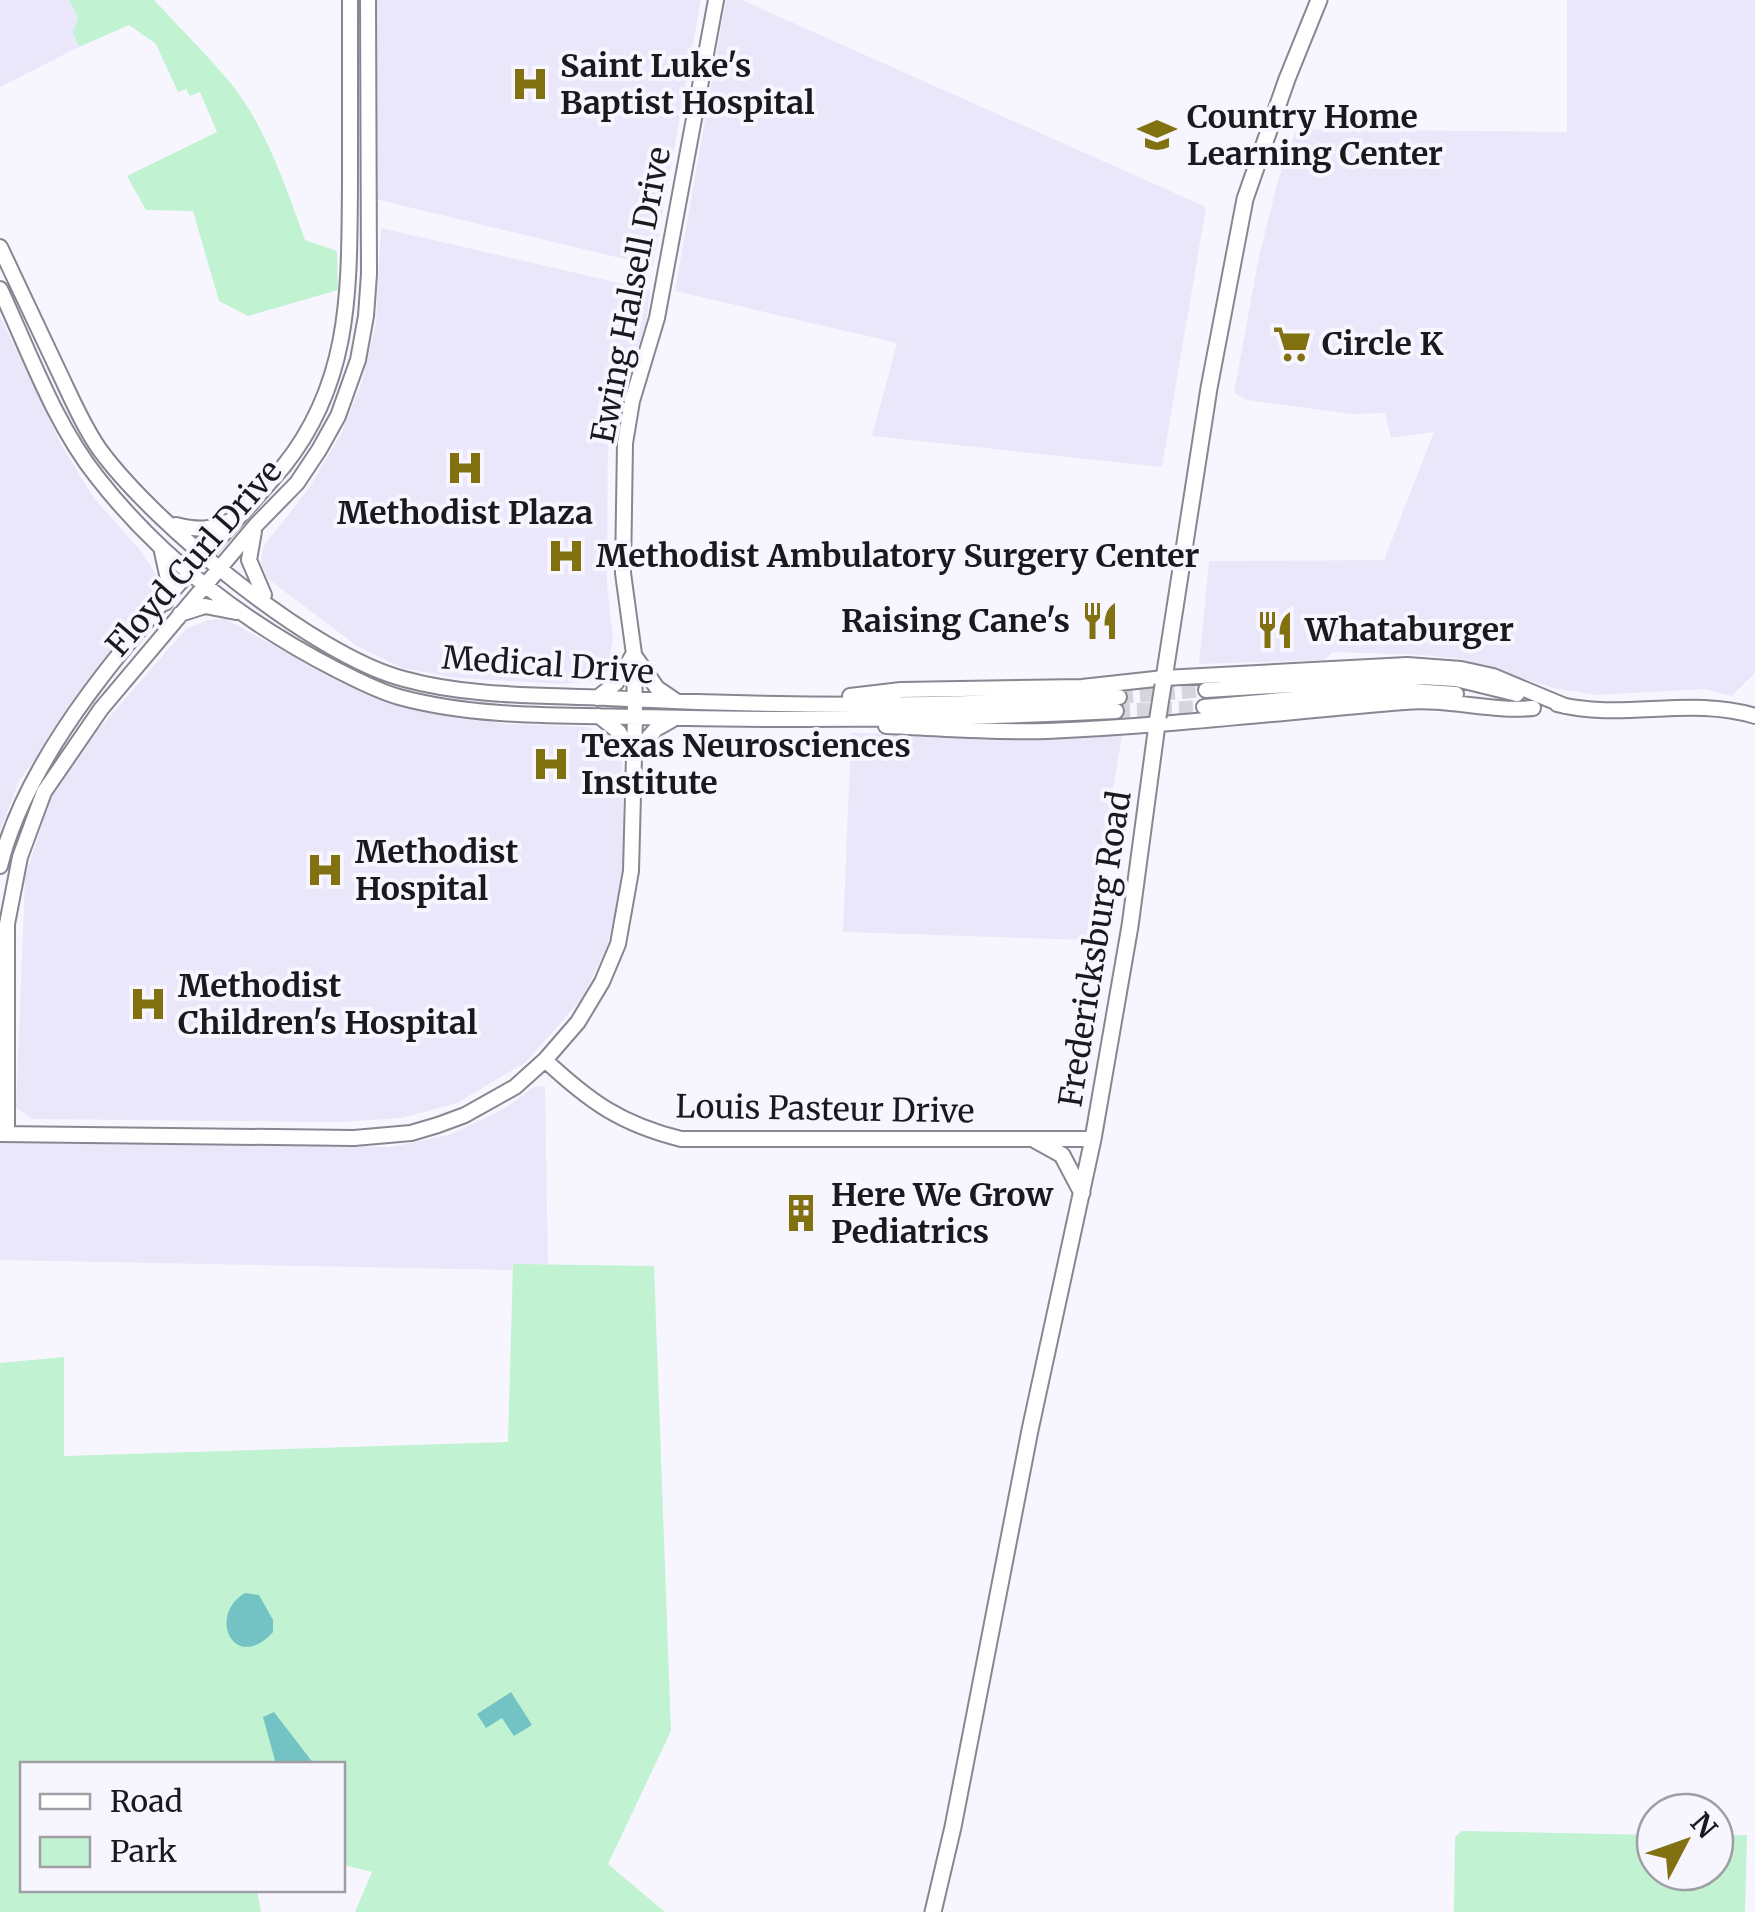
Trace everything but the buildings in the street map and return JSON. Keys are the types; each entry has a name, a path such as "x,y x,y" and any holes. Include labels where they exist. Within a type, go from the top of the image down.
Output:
{"main road":[{"name":"Fredericksburg Road","path":"933,1912 956,1814 1030,1430 1094,1139 1130,926 1157,720 1211,376 1246,199 1319,0"},
{"path":"1035,1140 1062,1155 1082,1193"}],"street":[{"name":"Floyd Curl Drive","path":"0,866 29,784 46,757 124,650 304,442 322,409 343,338 350,272 350,0"},
{"name":"Floyd Curl Drive","path":"3,1134 7,924 20,857 44,792 101,709 256,524 297,483 338,416 362,342 368,274 368,0"},
{"name":"Ewing Halsell Drive","path":"545,1060 594,998 618,944 630,886 635,700 634,654 623,573 628,420 657,318 716,0"},
{"name":"Medical Drive","path":"0,247 92,437 112,465 220,568 343,653 403,679 486,693 678,702 1118,704 831,720 484,711 398,697 286,644 205,585 161,546 95,476 69,434 0,289"},
{"path":"343,338 362,342"},
{"path":"170,524 202,530 242,514"},
{"path":"256,524 249,548 250,564 256,584 270,604"},
{"path":"161,546 168,579 165,604"},
{"path":"179,614 204,606 243,614"},
{"path":"598,698 616,683 634,654 657,688 678,702"},
{"path":"821,702 900,690 1082,687 1426,665 1493,676 1565,706"},
{"path":"1206,690 1421,676 1456,678 1565,706 1601,710 1710,706 1755,716"},
{"path":"1204,707 1410,689 1533,708"},
{"path":"831,720 880,726 1035,731 1405,702 1439,701 1508,711 1565,706"},
{"path":"598,716 619,732 633,756 655,730 676,718"},
{"path":"3,1134 383,1137 465,1115 515,1086 545,1060"},
{"name":"Louis Pasteur Drive","path":"545,1060 589,1100 614,1116 681,1138 1094,1139"}],"shaded area":[{"path":"0,0 69,0 78,19 73,32 79,47 0,87"},
{"name":"Saint Luke's Baptist Hospital","path":"376,0 701,0 653,266 371,198"},
{"path":"726,0 742,0 1206,207 1162,467 872,436 897,343 675,291"},
{"path":"1567,0 1755,0 1755,673 1732,696 1705,689 1597,695 1553,688 1461,659 1422,655 1333,652 1324,660 1199,664 1209,561 1384,560 1434,432 1391,438 1385,413 1351,414 1247,400 1234,393 1259,256 1296,129 1567,132"},
{"name":"Methodist Plaza","path":"381,228 650,290 646,325 608,425 607,583 613,639 607,673 596,681 562,684 457,678 402,668 357,646 268,579 261,563 263,547 309,488 341,434 362,382 376,323"},
{"path":"0,316 60,442 93,497 141,551 157,576 150,602 19,781 0,831"},
{"name":"Methodist Hospital","path":"226,619 316,669 392,702 505,724 589,727 622,749 624,883 606,949 581,1000 526,1062 457,1103 402,1118 342,1122 32,1119 16,1107 25,878 51,796 75,756 186,629 208,620"},
{"path":"851,733 1122,736 1087,940 843,932"},
{"path":"545,1086 548,1265 513,1264 512,1270 0,1260 0,1143 391,1147 449,1135 504,1109 534,1087"}],"green space":[{"path":"69,0 154,0 207,56 236,90 258,125 305,240 337,251 338,290 248,316 219,301 193,211 146,210 127,176 217,132 200,92 190,96 186,89 178,92 156,44 129,25 79,47 73,32 78,18"},
{"path":"513,1264 654,1266 671,1731 608,1864 665,1912 355,1912 372,1872 345,1865 345,1762 20,1762 20,1892 257,1892 261,1912 0,1912 0,1363 64,1357 64,1456 508,1442"},
{"path":"1462,1831 1635,1835 1635,1892 1735,1892 1735,1835 1747,1835 1745,1912 1454,1912 1455,1837"}],"water":[{"path":"245,1593 259,1595 273,1620 273,1632 247,1647 230,1637 227,1627 233,1603"},
{"path":"511,1692 532,1725 514,1736 502,1718 486,1728 477,1714"},
{"path":"274,1712 312,1762 275,1762 263,1717"}],"tunnel":[{"path":"1119,697 1206,690"},
{"path":"1116,711 1204,707"}],"place":[{"name":"Saint Luke's Baptist Hospital","path":"530,84"},
{"name":"Country Home Learning Center","path":"1157,135"},
{"name":"Circle K","path":"1292,344"},
{"name":"Methodist Plaza","path":"465,468"},
{"name":"Methodist Ambulatory Surgery Center","path":"566,556"},
{"name":"Raising Cane's","path":"1100,621"},
{"name":"Whataburger","path":"1275,630"},
{"name":"Texas Neurosciences Institute","path":"551,764"},
{"name":"Methodist Hospital","path":"325,870"},
{"name":"Methodist Children's Hospital","path":"148,1004"},
{"name":"Here We Grow Pediatrics","path":"801,1213"}]}
